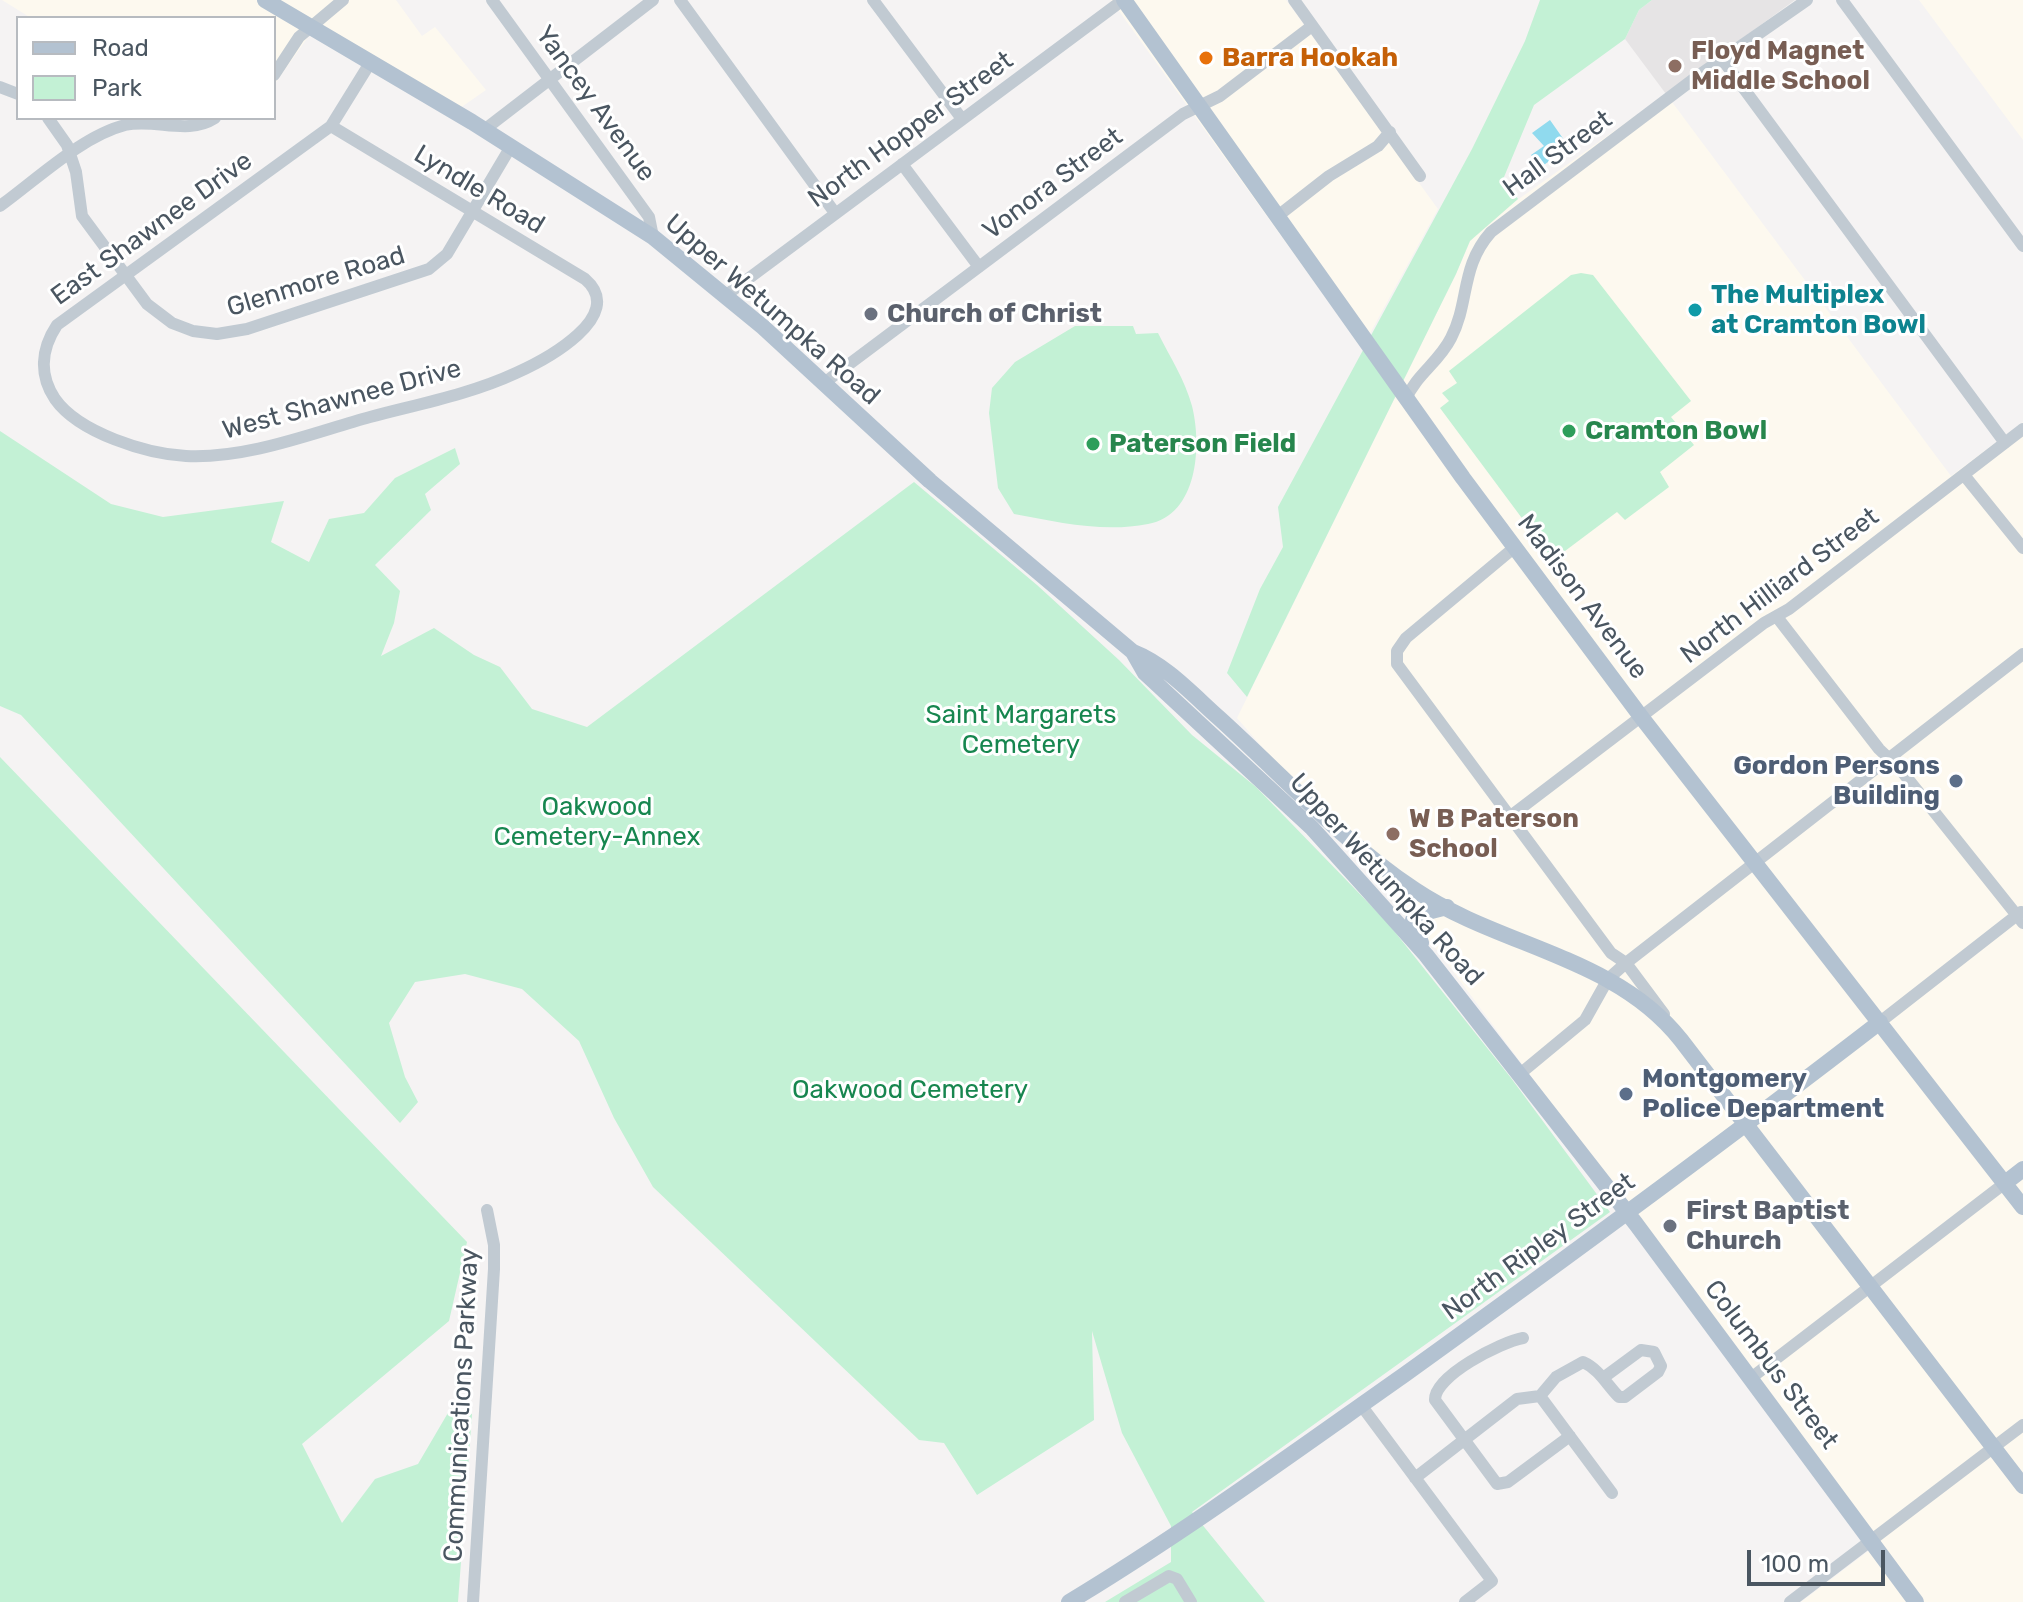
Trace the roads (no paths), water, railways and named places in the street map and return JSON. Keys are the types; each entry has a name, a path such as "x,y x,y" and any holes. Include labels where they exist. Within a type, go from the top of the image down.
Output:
{"main road":[{"name":"Upper Wetumpka Road","path":"265,0 484,130 653,237 725,296 966,512 1133,652 1145,673 1241,738 1426,955 1585,1158"},
{"name":"Madison Avenue","path":"1124,0 1279,215 1406,399 1642,718 2023,1207"},
{"name":"Upper Wetumpka Road","path":"1186,700 1233,754 1418,892 1608,979 1649,1004 1681,1040 2023,1486"},
{"path":"1426,955 1413,920 1423,911 1447,907"},
{"name":"North Ripley Street","path":"1069,1602 1195,1523 1361,1405 1745,1126 1880,1022"},
{"name":"Columbus Street","path":"1585,1158 1916,1602"},
{"path":"2005,1183 2023,1169"}],"street":[{"path":"276,72 299,37 343,0"},
{"name":"Yancey Avenue","path":"492,0 649,217 653,237"},
{"path":"484,130 653,0"},
{"path":"680,0 835,213"},
{"path":"873,0 962,119"},
{"name":"North Hopper Street","path":"725,296 1124,0"},
{"path":"1294,0 1420,176"},
{"name":"Hall Street","path":"1406,399 1415,382 1450,341 1458,321 1469,266 1491,232 1722,59 1807,0"},
{"path":"1842,0 2023,246"},
{"name":"Vonora Street","path":"824,383 1183,114 1220,96 1312,26"},
{"path":"1722,59 2005,443"},
{"name":"East Shawnee Drive","path":"44,372 46,348 57,325 331,126 370,63"},
{"name":"Glenmore Road","path":"49,120 70,155 82,216 124,275 147,304 172,323 203,333 235,332 429,269 447,254 510,148"},
{"path":"0,206 102,133 125,125 151,123 191,127 210,120"},
{"name":"Lyndle Road","path":"331,126 585,279 597,297"},
{"path":"1279,215 1329,176 1378,146 1390,132"},
{"path":"902,164 979,267"},
{"name":"West Shawnee Drive","path":"44,372 59,403 110,437 159,453 185,456 233,453 469,390 518,373 584,329 594,316 597,297"},
{"name":"North Hilliard Street","path":"1508,818 2023,429"},
{"path":"1964,475 2023,548"},
{"path":"1515,547 1406,638 1396,658 1401,672 1508,818 1611,953 1626,963 1681,1040"},
{"path":"1777,617 1879,749 1889,757 2021,916"},
{"path":"1521,1073 1585,1020 1608,979 1626,963 1754,860 2023,654"},
{"name":"North Ripley Street","path":"1880,1022 2021,916"},
{"path":"1751,1378 2005,1183"},
{"name":"Communications Parkway","path":"473,1602 494,1269 494,1245 487,1210"},
{"path":"1523,1338 1495,1346 1438,1387 1435,1400 1497,1484 1503,1484 1570,1436"},
{"path":"1415,1478 1517,1399 1540,1396 1556,1377 1577,1363 1589,1364 1619,1397 1625,1397 1658,1372 1659,1359 1654,1352 1641,1350 1603,1378"},
{"path":"1540,1396 1612,1493"},
{"path":"1361,1405 1492,1581 1465,1602"},
{"path":"1790,1602 2023,1425"},
{"path":"1125,1602 1165,1577 1177,1579 1191,1602"}],"water":[{"path":"1550,120 1569,147 1541,167 1531,155 1544,146 1532,133"}],"place":[{"name":"Barra Hookah","path":"1206,58"},
{"name":"Floyd Magnet Middle School","path":"1675,66"},
{"name":"The Multiplex at Cramton Bowl","path":"1695,310"},
{"name":"Church of Christ","path":"871,314"},
{"name":"Cramton Bowl","path":"1569,431"},
{"name":"Paterson Field","path":"1093,444"},
{"name":"Gordon Persons Building","path":"1956,781"},
{"name":"W B Paterson School","path":"1393,834"},
{"name":"Montgomery Police Department","path":"1626,1094"},
{"name":"First Baptist Church","path":"1670,1226"}],"park label":[{"name":"Saint Margarets Cemetery","path":"1021,730"},
{"name":"Oakwood Cemetery-Annex","path":"597,822"},
{"name":"Oakwood Cemetery","path":"910,1090"}]}
